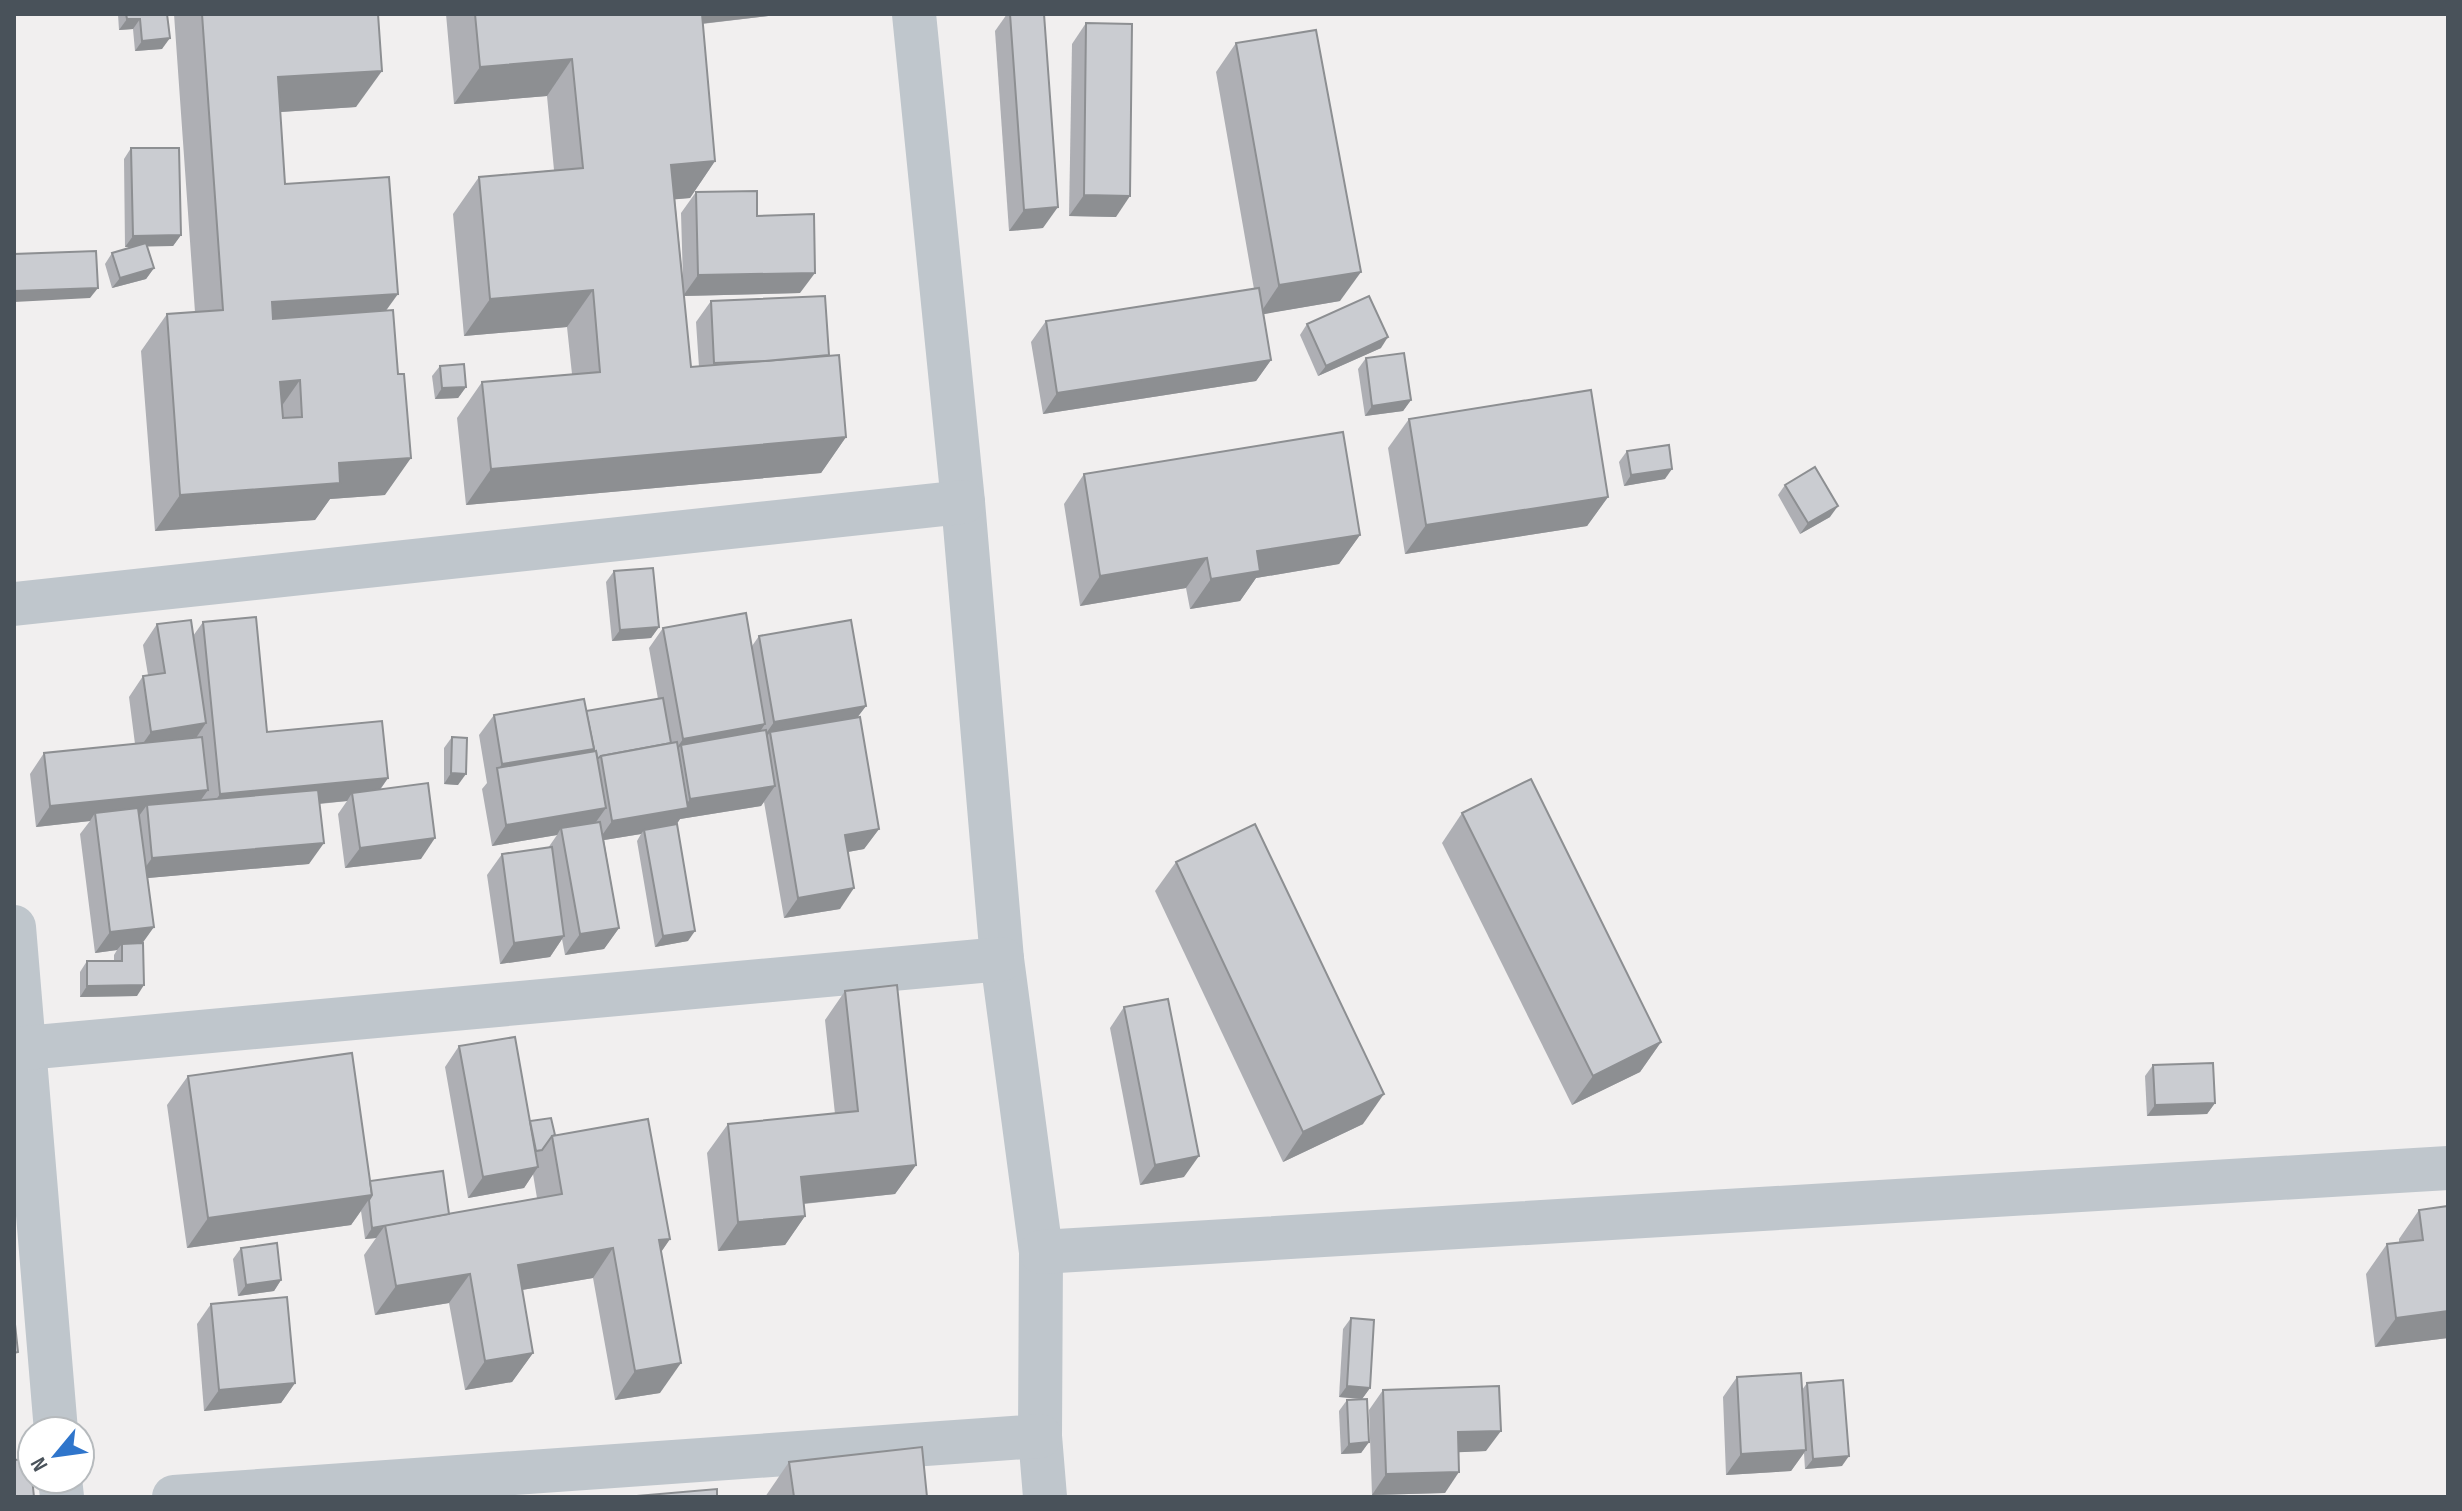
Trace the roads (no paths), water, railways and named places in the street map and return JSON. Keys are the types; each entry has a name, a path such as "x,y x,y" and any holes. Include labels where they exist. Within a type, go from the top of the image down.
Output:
{"street":[{"path":"914,14 963,502 1002,959 1041,1252 1040,1436 1045,1497"},
{"path":"14,604 963,502"},
{"path":"14,927 20,1048 54,1415"},
{"path":"20,1048 1002,959"},
{"path":"1041,1252 2448,1168"},
{"path":"174,1497 1040,1436"}]}
